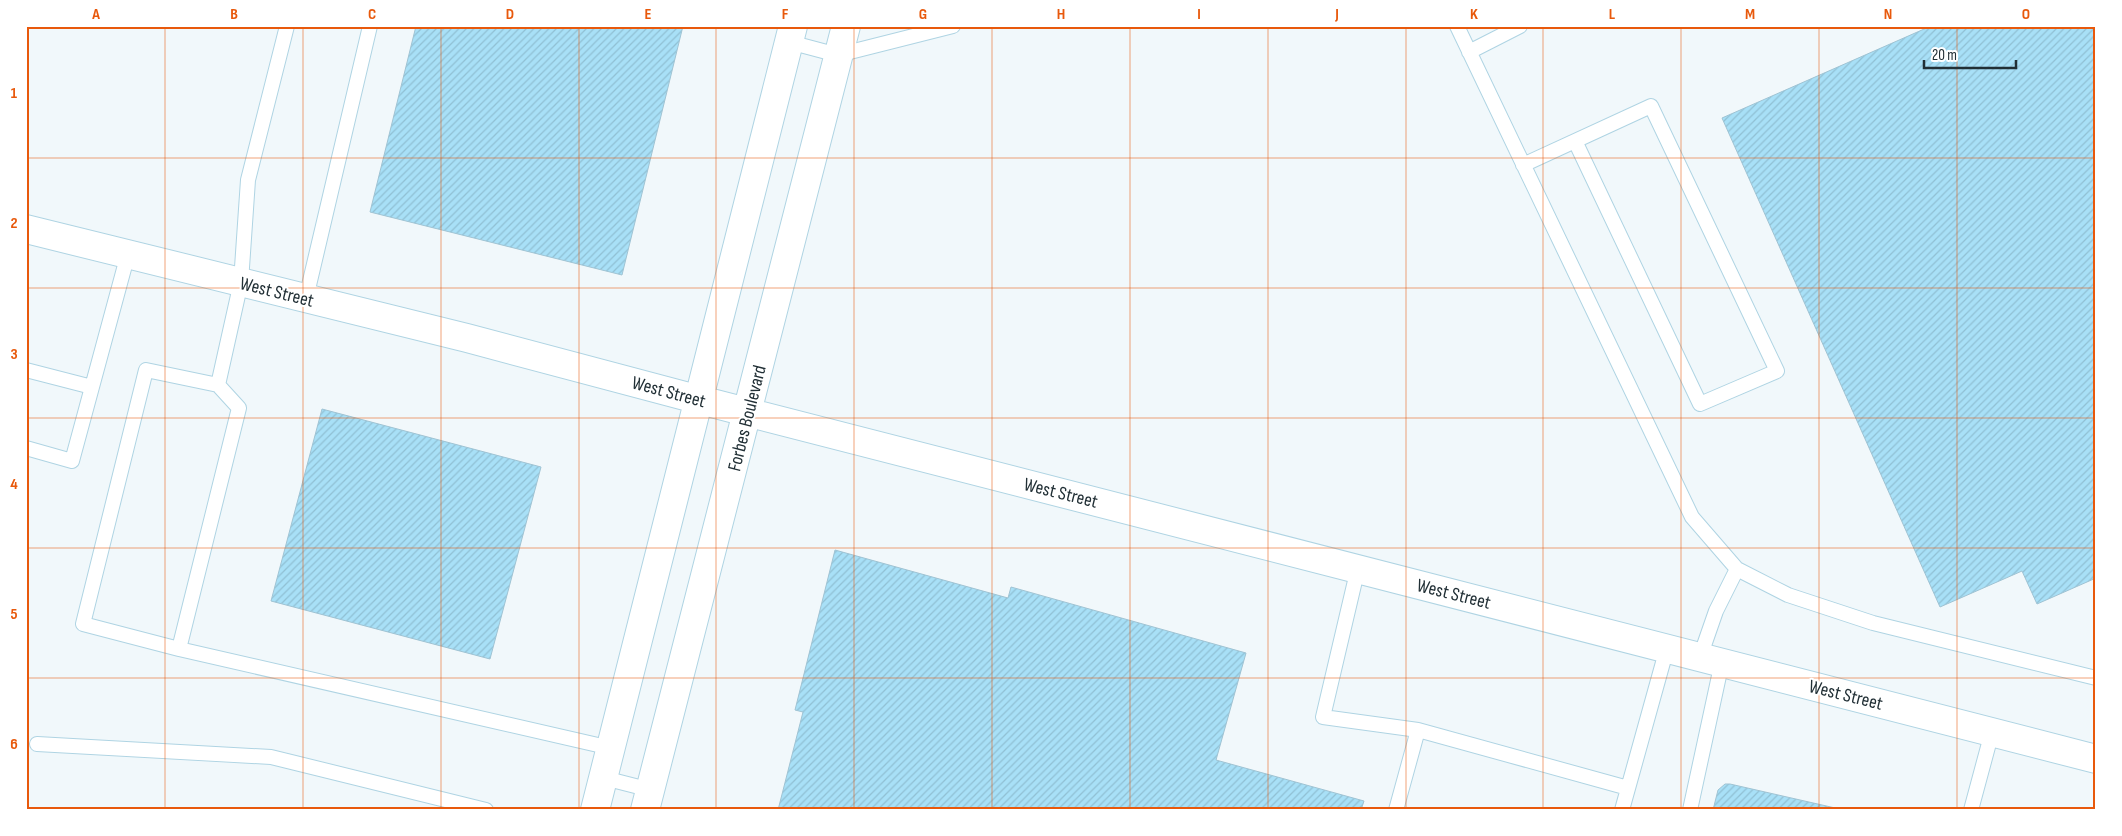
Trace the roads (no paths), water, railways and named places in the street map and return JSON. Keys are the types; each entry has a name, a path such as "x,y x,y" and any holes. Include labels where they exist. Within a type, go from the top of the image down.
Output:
{"street":[{"name":"Forbes Boulevard","path":"648,800 846,26"},
{"path":"596,810 791,34"},
{"name":"West Street","path":"26,229 466,338 700,400 2096,759"}],"lane":[{"path":"218,385 241,282 248,180 287,26"},
{"path":"306,298 370,26"},
{"path":"791,34 838,55 953,26"},
{"path":"1457,26 1692,518 1737,569 1788,595 1873,623 2096,678"},
{"path":"1469,52 1520,26"},
{"path":"1523,165 1575,141 1652,106 1777,370 1700,404 1575,141"},
{"path":"26,448 72,461 128,254"},
{"path":"26,370 92,387"},
{"path":"179,649 239,408 218,385 146,370 83,624 179,649 611,748"},
{"path":"1358,568 1323,716 1418,730 1628,788"},
{"path":"1690,810 1716,611 1737,569"},
{"path":"1622,810 1667,648"},
{"path":"1396,810 1418,730"},
{"path":"1971,810 1992,732"},
{"path":"37,744 271,757 452,806 486,810"},
{"path":"604,778 648,800"}]}
